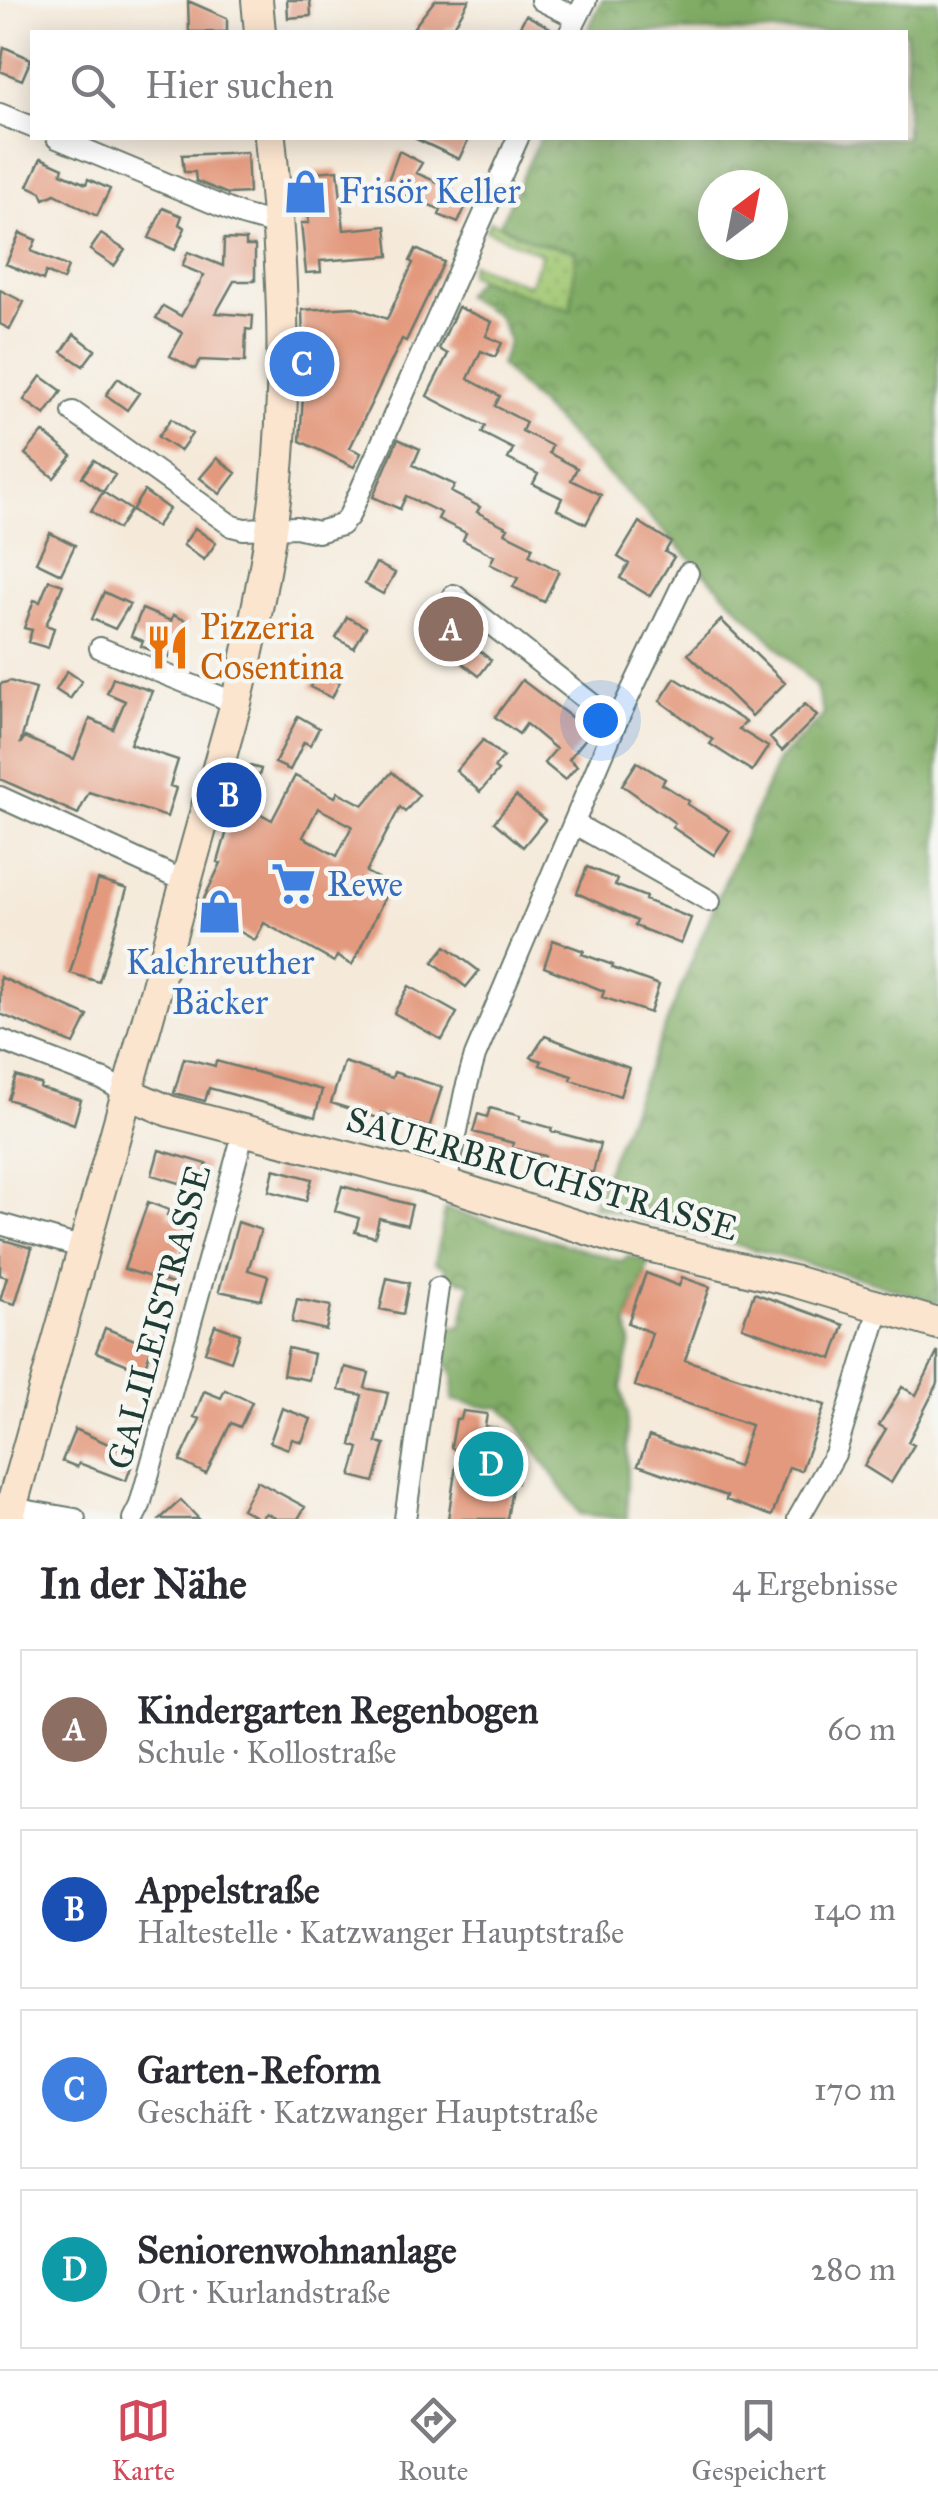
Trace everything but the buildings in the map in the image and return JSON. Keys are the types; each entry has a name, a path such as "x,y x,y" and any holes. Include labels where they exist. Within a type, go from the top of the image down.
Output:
{"main road":[{"path":"257,0 260,30"},
{"path":"9,1514 236,702 270,530 282,390 278,225 270,140"},
{"name":"SAUERBRUCHSTRASSE","path":"127,1094 169,1111 446,1184 615,1238 780,1278 938,1324"}],"street":[{"path":"541,0 577,17"},
{"path":"0,114 30,126"},
{"path":"62,140 242,215 278,225"},
{"path":"73,412 232,526 318,532 341,525 349,516 517,140"},
{"path":"446,1184 469,1073 616,723 688,573"},
{"path":"454,595 616,723"},
{"path":"100,648 236,702"},
{"path":"0,797 186,882"},
{"path":"574,824 710,902"},
{"path":"0,1040 104,1080 127,1094"},
{"name":"GALILEISTRASSE","path":"133,1519 244,1131"},
{"path":"0,1224 84,1248"},
{"path":"405,1519 438,1288"},
{"path":"798,1519 835,1454 880,1306"},
{"path":"9,1514 75,1519"}],"green space":[{"path":"602,0 938,0 938,1303 860,1278 592,1206 778,760 824,715 815,685 500,365 509,341 498,316 464,296 478,279 571,310 576,251 535,242 500,224 539,140 908,140 908,30 588,30"},
{"path":"490,221 535,242 577,251 571,311 469,276 471,264 529,285 542,254 486,230"},
{"path":"445,1209 621,1261 628,1256 649,1262 627,1323 631,1342 621,1387 627,1414 627,1519 580,1514 512,1417 500,1407 452,1400 452,1372 440,1359 445,1325 461,1327 470,1283 446,1277 445,1267 435,1263"}],"place":[{"name":"Frisör Keller","path":"306,191"},
{"name":"Garten-Reform","path":"302,364"},
{"name":"Kindergarten Regenbogen","path":"451,629"},
{"name":"Pizzeria Cosentina","path":"167,647"},
{"name":"Appelstraße","path":"229,795"},
{"name":"Rewe","path":"294,884"},
{"name":"Kalchreuther Bäcker","path":"220,912"},
{"name":"Seniorenwohnanlage","path":"491,1464"}]}
